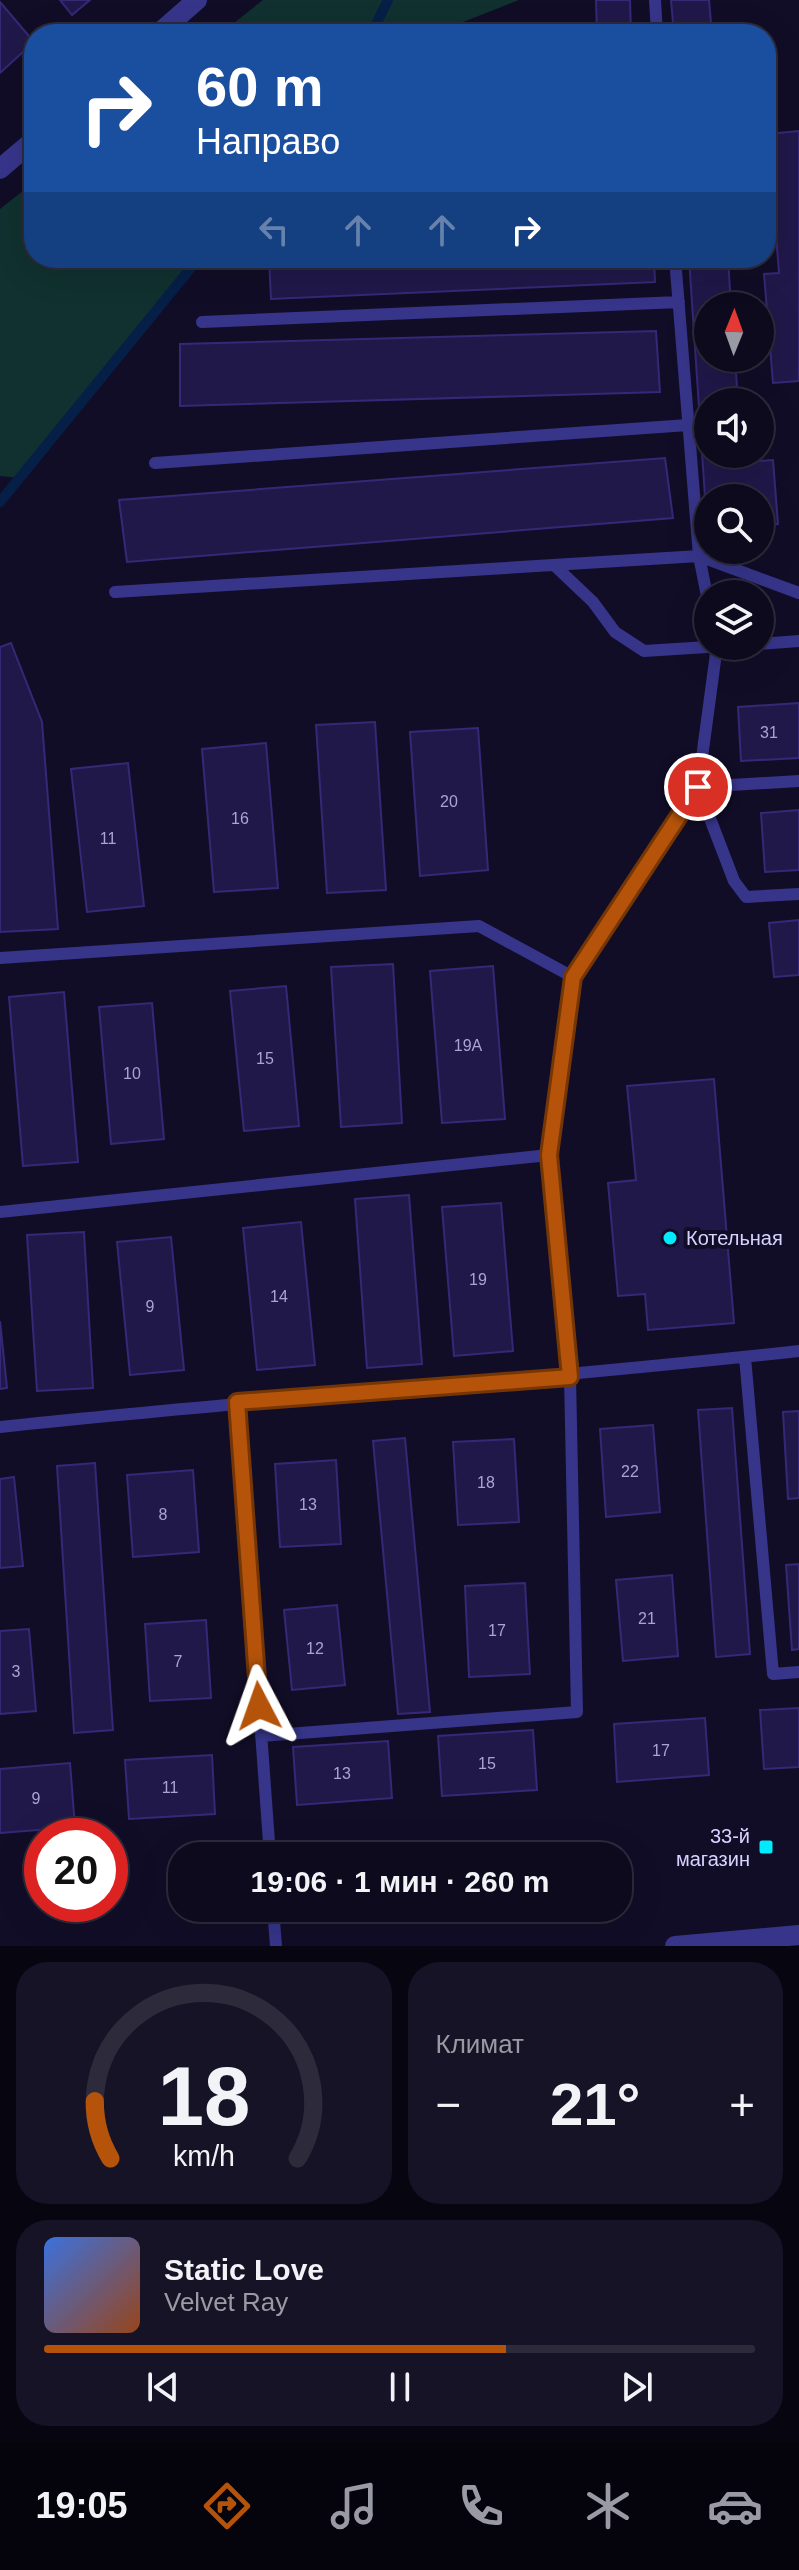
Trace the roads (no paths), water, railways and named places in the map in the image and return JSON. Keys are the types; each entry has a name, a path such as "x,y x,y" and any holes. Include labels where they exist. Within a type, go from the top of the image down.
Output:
{"street":[{"path":"169,24 197,0"},
{"path":"0,169 24,149"},
{"path":"675,1946 799,1935"}],"lane":[{"path":"655,0 656,24"},
{"path":"676,268 694,496"},
{"path":"202,322 679,302"},
{"path":"155,463 688,425"},
{"path":"115,592 694,556"},
{"path":"721,564 799,593"},
{"path":"554,565 593,602 615,632 644,651 694,648"},
{"path":"774,643 799,641"},
{"path":"261,1736 577,1712 570,1377 549,1155 573,977 698,787 715,660"},
{"path":"698,787 799,781"},
{"path":"698,787 734,881 746,897 799,894"},
{"path":"0,958 479,926 573,977"},
{"path":"0,1212 549,1155"},
{"path":"0,1427 237,1402 570,1377 799,1351"},
{"path":"745,1357 773,1674 799,1672"},
{"path":"237,1402 269,1842"},
{"path":"274,1922 276,1946"}],"waterway":[{"path":"376,24 388,0"},
{"path":"0,502 191,268"}],"place":[{"name":"Котельная","path":"670,1238"},
{"name":"33-й магазин","path":"766,1847"}]}
